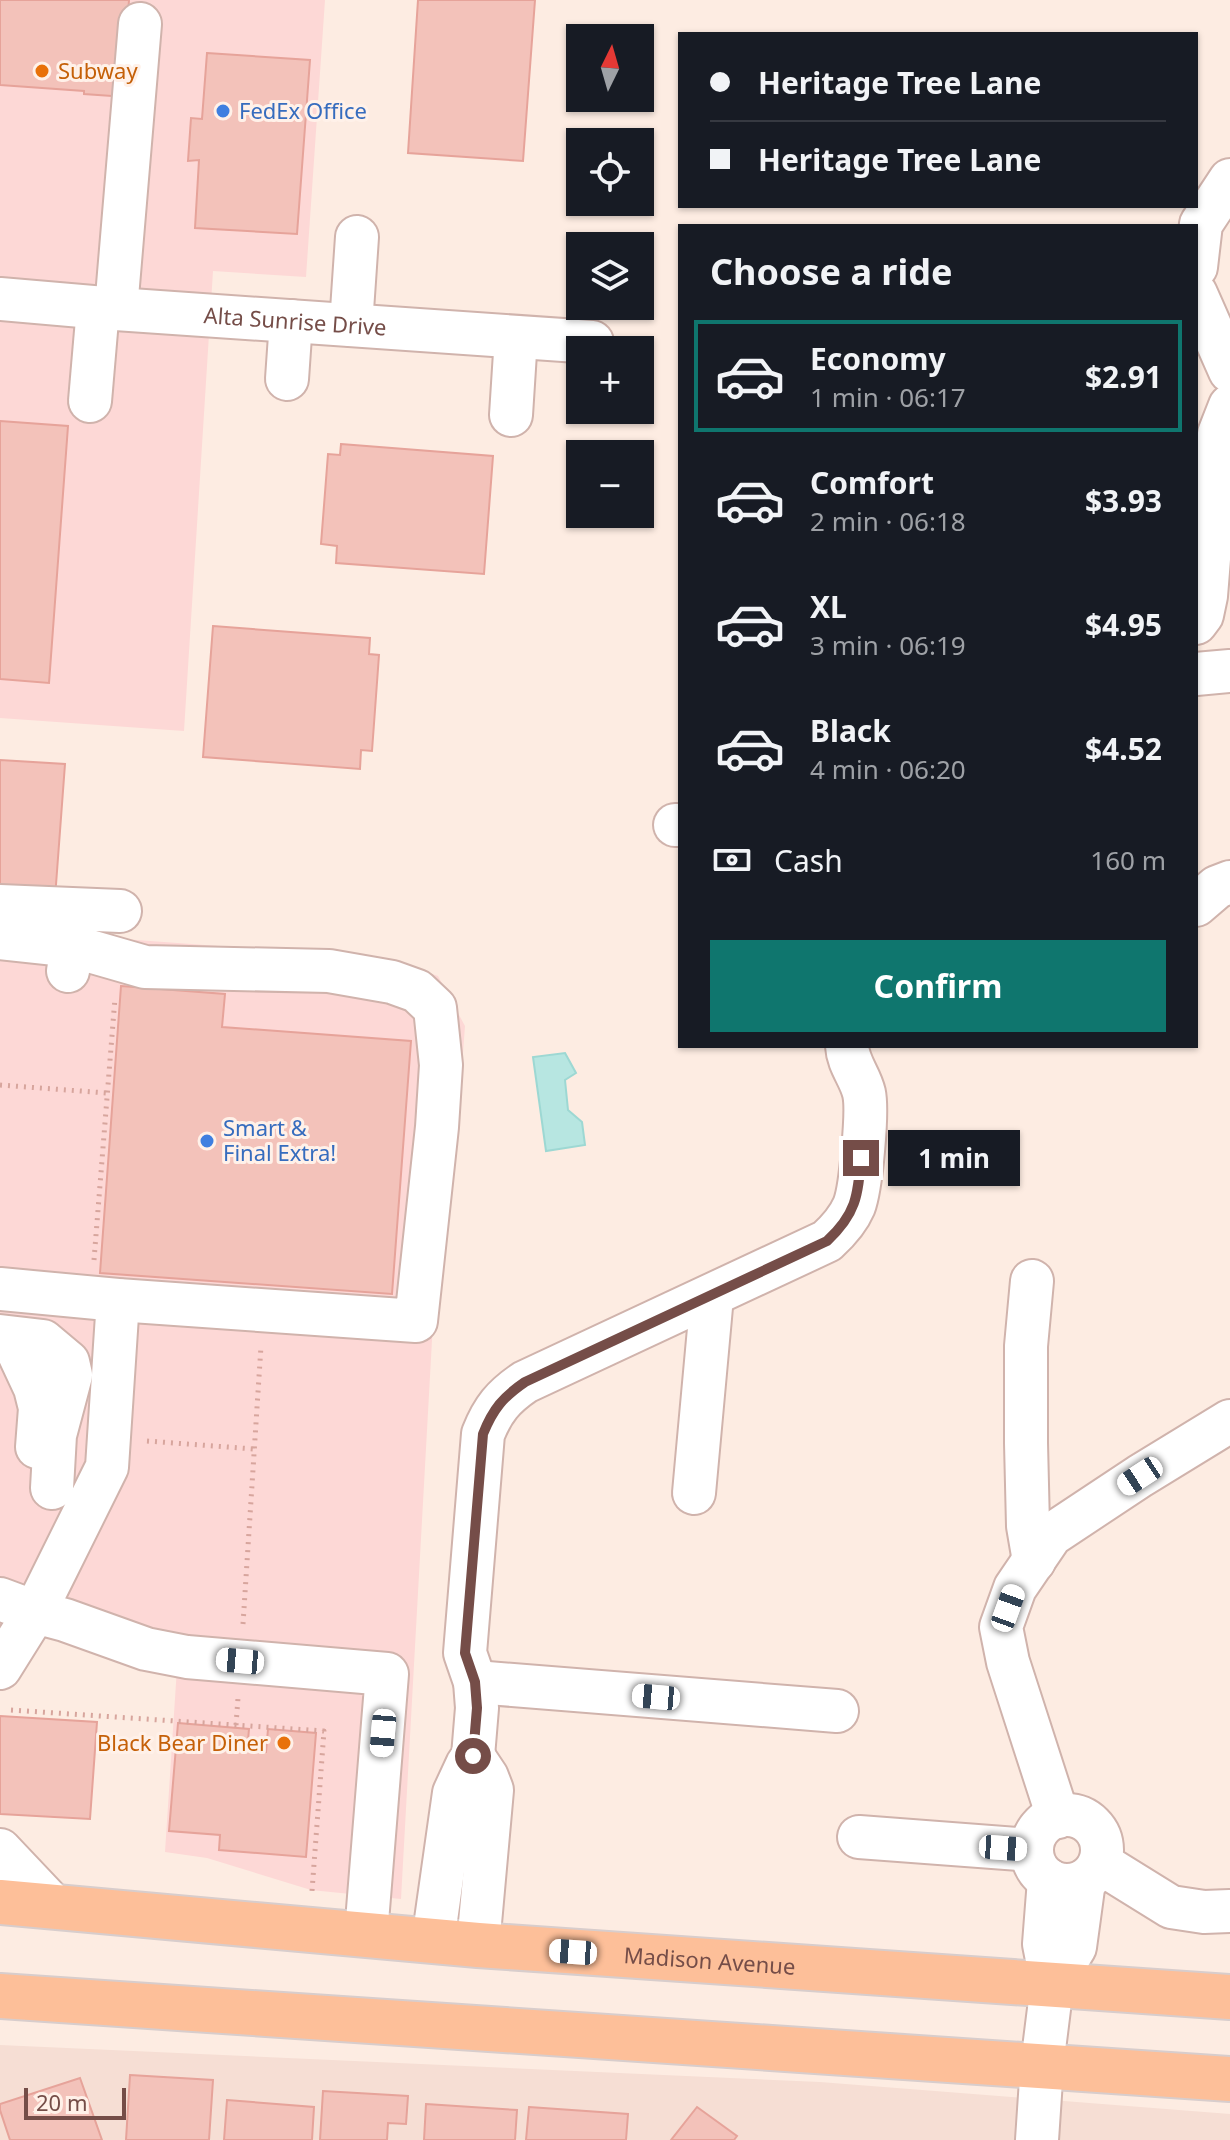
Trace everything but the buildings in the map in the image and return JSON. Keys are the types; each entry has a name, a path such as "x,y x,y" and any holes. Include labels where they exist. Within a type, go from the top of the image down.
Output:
{"main road":[{"name":"Madison Avenue","path":"0,1902 478,1945 1230,1997"},
{"path":"0,1996 1230,2079"}],"street":[{"path":"90,401 107,309 140,24"},
{"path":"1198,250 1201,224 1230,180"},
{"path":"351,325 357,237"},
{"name":"Alta Sunrise Drive","path":"0,299 566,340"},
{"path":"1198,299 1230,371"},
{"path":"287,379 291,321"},
{"path":"511,415 516,337"},
{"path":"1198,620 1206,596 1219,434 1230,406"},
{"path":"1198,674 1230,671"},
{"path":"1198,903 1217,887 1230,882"},
{"path":"0,906 120,911"},
{"path":"0,938 70,960 145,967 329,971 392,982 417,991 435,1008 441,1065 416,1321 263,1310 105,1286 0,1289"},
{"path":"433,1941 454,1793 473,1756 477,1708 475,1682 465,1653 483,1434 490,1415 507,1394 525,1382 827,1241 843,1226 854,1206 859,1184 866,1104 847,1048"},
{"path":"1032,1281 1026,1346 1026,1443 1028,1526 1034,1561"},
{"path":"0,1668 17,1605 107,1467 105,1286"},
{"path":"694,1493 712,1296"},
{"path":"6,1337 35,1388 40,1408 42,1487"},
{"path":"1058,1817 1008,1662 1001,1627 1015,1588 1051,1535 1230,1421"},
{"path":"17,1605 146,1649 187,1657 387,1674 366,1934"},
{"path":"475,1682 837,1711"},
{"path":"473,1756 492,1790 478,1945"},
{"path":"1037,2140 1052,1985 1044,1944 1066,1869 1102,1852 1101,1841 1089,1823 1069,1815 1048,1821 1034,1838 1066,1869"},
{"path":"859,1837 1066,1869 1171,1907 1204,1912 1230,1911"},
{"path":"0,1850 53,1906"}],"path":[{"path":"105,1286 107,1093 115,993"},
{"path":"0,1085 107,1093"},
{"path":"236,1725 263,1310"},
{"path":"11,1710 324,1731 311,1899"}],"shaded area":[{"path":"0,0 325,0 306,277 213,271 184,731 0,718"},
{"path":"0,930 384,958 438,976 465,1026 456,1146 440,1196 401,1899 311,1890 207,1858 165,1852 179,1637 0,1626"},
{"path":"0,2045 820,2082 1230,2114 1230,2140 0,2140"}],"water":[{"path":"565,1053 576,1073 565,1080 568,1110 582,1122 585,1145 546,1151 533,1057"}],"place":[{"name":"Subway","path":"42,71"},
{"name":"FedEx Office","path":"223,111"},
{"name":"Smart & Final Extra!","path":"207,1141"},
{"name":"Black Bear Diner","path":"284,1743"}],"route":[{"path":"473,1756 477,1708 475,1682 465,1653 483,1434 490,1415 507,1394 525,1382 827,1241 843,1226 854,1206 861,1158"}]}
